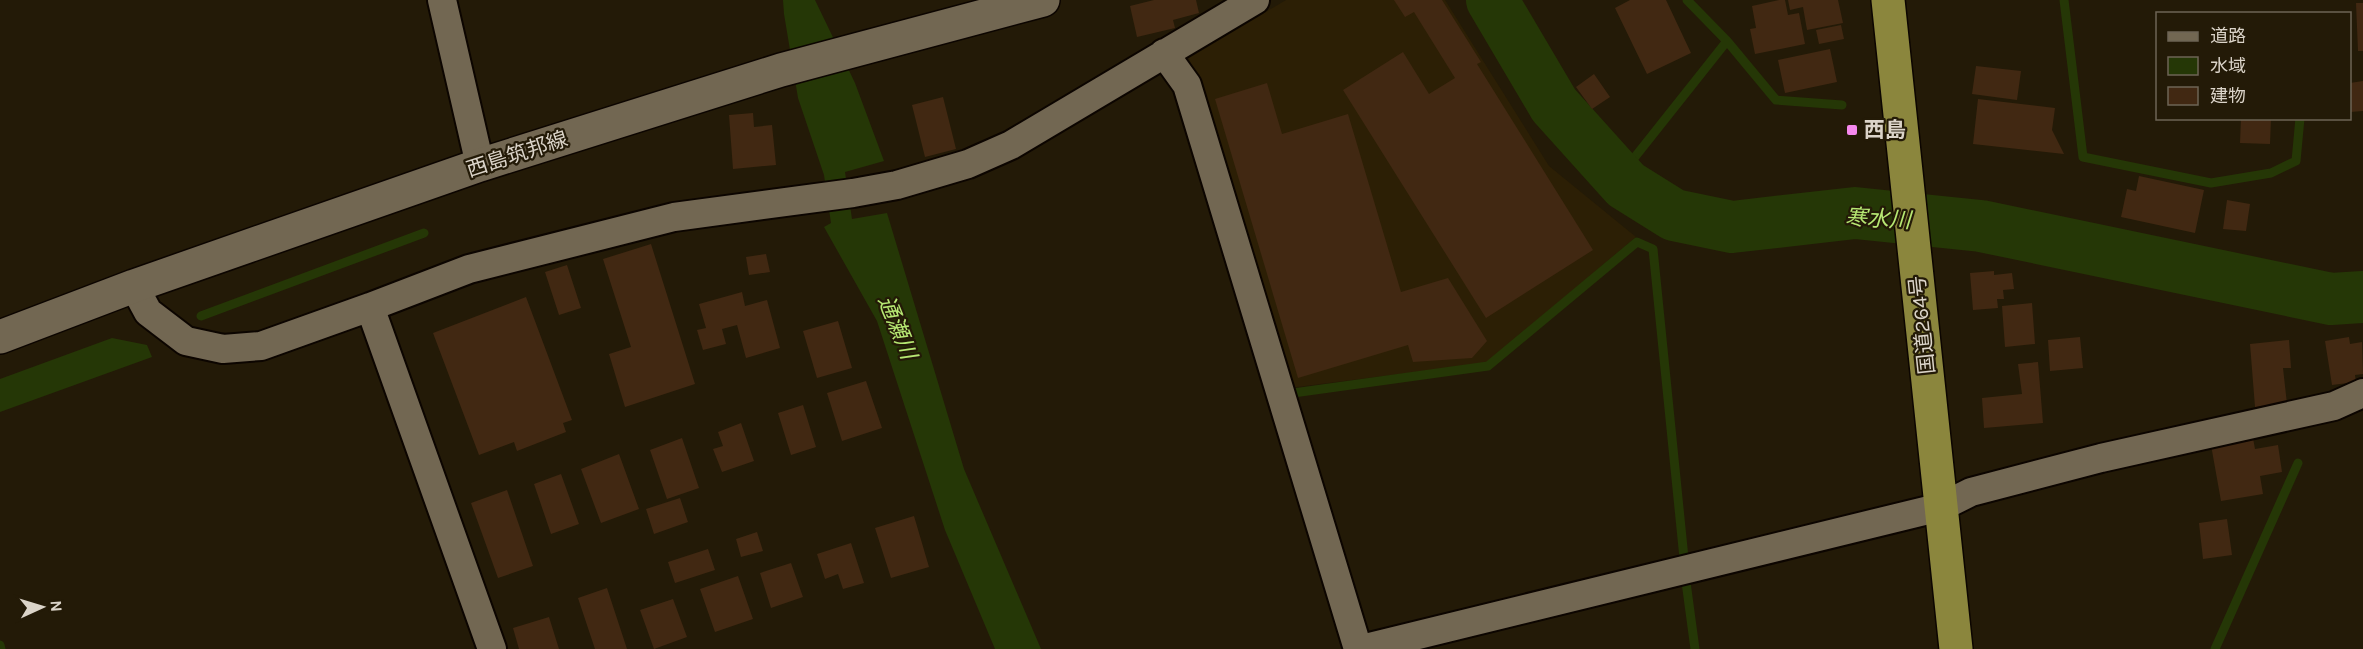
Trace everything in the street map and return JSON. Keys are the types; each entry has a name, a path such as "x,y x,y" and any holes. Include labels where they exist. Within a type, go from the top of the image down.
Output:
{"highway":[{"name":"国道264号","path":"1888,0 1956,649"}],"main road":[{"name":"西島筑邦線","path":"0,337 134,286 480,165 781,70 1043,0"}],"street":[{"path":"442,0 480,165"},
{"path":"134,286 148,312 186,340 223,349 261,346 469,269 674,217 897,185 958,167 1011,145 1255,0"},
{"path":"1164,53 1187,85 1360,649 1941,507 1971,492 2102,458 2334,406 2363,393"},
{"path":"370,307 492,649"}],"shaded area":[{"path":"1286,0 1445,0 1549,166 1636,237 1487,363 1289,388 1189,58"}],"water":[{"name":"通瀬川","path":"783,0 815,0 855,83 884,161 845,172 852,219 887,213 964,469 1041,649 995,649 945,530 877,321 824,227 831,223 824,175 798,98"},
{"path":"112,338 147,345 152,357 0,412 0,379"}],"building":[{"path":"1154,0 1196,0 1199,13 1173,20 1175,28 1137,37 1130,6"},
{"path":"1394,0 1442,0 1481,62 1477,64 1593,250 1486,318 1343,90 1403,52 1429,94 1455,78 1414,12 1405,17"},
{"path":"1630,0 1666,0 1691,53 1647,74 1615,8"},
{"path":"1785,0 1788,15 1799,13 1805,44 1755,54 1750,29 1756,28 1752,6"},
{"path":"1788,0 1838,0 1843,23 1807,30 1803,7 1790,10"},
{"path":"2356,3 2363,3 2363,51 2358,51"},
{"path":"1841,25 1844,39 1819,44 1816,30"},
{"path":"1830,49 1837,82 1785,93 1778,60"},
{"path":"1976,66 2021,71 2017,100 1972,94"},
{"path":"1594,74 1610,97 1592,109 1576,87"},
{"path":"2363,81 2363,111 2351,112 2351,83"},
{"path":"1267,83 1282,134 1348,114 1401,292 1448,278 1487,341 1472,358 1413,362 1408,345 1298,378 1215,99"},
{"path":"943,97 956,149 925,157 912,105"},
{"path":"1978,99 2055,108 2052,130 2064,154 1973,144"},
{"path":"753,113 754,127 772,125 776,165 733,169 729,115"},
{"path":"2241,120 2271,120 2270,144 2240,143"},
{"path":"2139,176 2204,190 2195,233 2121,217 2127,189 2136,191"},
{"path":"2227,200 2250,204 2246,231 2223,229"},
{"path":"651,244 695,384 625,407 609,354 631,347 603,259"},
{"path":"766,254 770,272 749,275 746,257"},
{"path":"567,265 581,308 559,315 545,272"},
{"path":"1994,271 1994,275 2012,273 2014,289 2003,290 2004,299 1997,299 1998,308 1973,310 1970,273"},
{"path":"742,292 745,306 767,300 780,348 746,358 737,325 722,329 726,344 703,350 697,330 706,328 699,304"},
{"path":"526,297 572,420 563,423 566,432 517,451 514,442 479,455 433,333"},
{"path":"2032,303 2035,344 2005,347 2002,306"},
{"path":"838,321 852,368 817,378 803,331"},
{"path":"2080,337 2083,368 2050,371 2048,340"},
{"path":"2349,337 2350,344 2362,342 2363,374 2355,375 2356,382 2332,385 2325,341"},
{"path":"2289,340 2291,368 2283,368 2287,404 2255,407 2250,344"},
{"path":"2038,362 2043,423 1984,428 1982,398 2022,394 2018,364"},
{"path":"866,381 882,428 842,441 827,393"},
{"path":"803,405 816,447 791,455 778,413"},
{"path":"741,423 754,461 722,472 713,449 723,446 718,432"},
{"path":"682,438 699,488 667,499 650,450"},
{"path":"2253,438 2255,449 2278,445 2282,472 2260,476 2263,494 2221,501 2211,445"},
{"path":"619,454 639,509 601,523 581,469"},
{"path":"561,474 579,524 551,534 534,484"},
{"path":"507,490 533,566 498,578 471,503"},
{"path":"680,498 688,522 654,534 646,509"},
{"path":"914,516 929,567 891,578 875,528"},
{"path":"2227,519 2232,555 2203,559 2199,523"},
{"path":"757,532 763,551 741,557 736,539"},
{"path":"851,543 864,583 843,589 838,574 825,579 817,554"},
{"path":"708,549 715,570 675,583 668,562"},
{"path":"791,563 803,597 771,608 760,573"},
{"path":"738,576 753,619 715,632 700,589"},
{"path":"607,588 627,649 595,649 578,598"},
{"path":"673,599 687,637 654,649 640,610"},
{"path":"549,617 559,649 519,649 513,628"}],"waterway":[{"name":"寒水川","path":"1492,0 1554,105 1626,185 1674,215 1732,227 1855,213 1981,226 2331,299 2363,297"},
{"path":"1687,0 1727,41"},
{"path":"2064,0 2083,157 2211,183 2271,173 2296,161 2300,120"},
{"path":"1626,185 1627,167 1727,41 1776,100 1842,105"},
{"path":"201,316 424,233"},
{"path":"1286,394 1488,366 1637,242 1653,249 1684,558"},
{"path":"2215,649 2298,463"},
{"path":"1686,582 1695,649"},
{"path":"0,645 1,649"}],"place":[{"name":"西島","path":"1852,130"}]}
